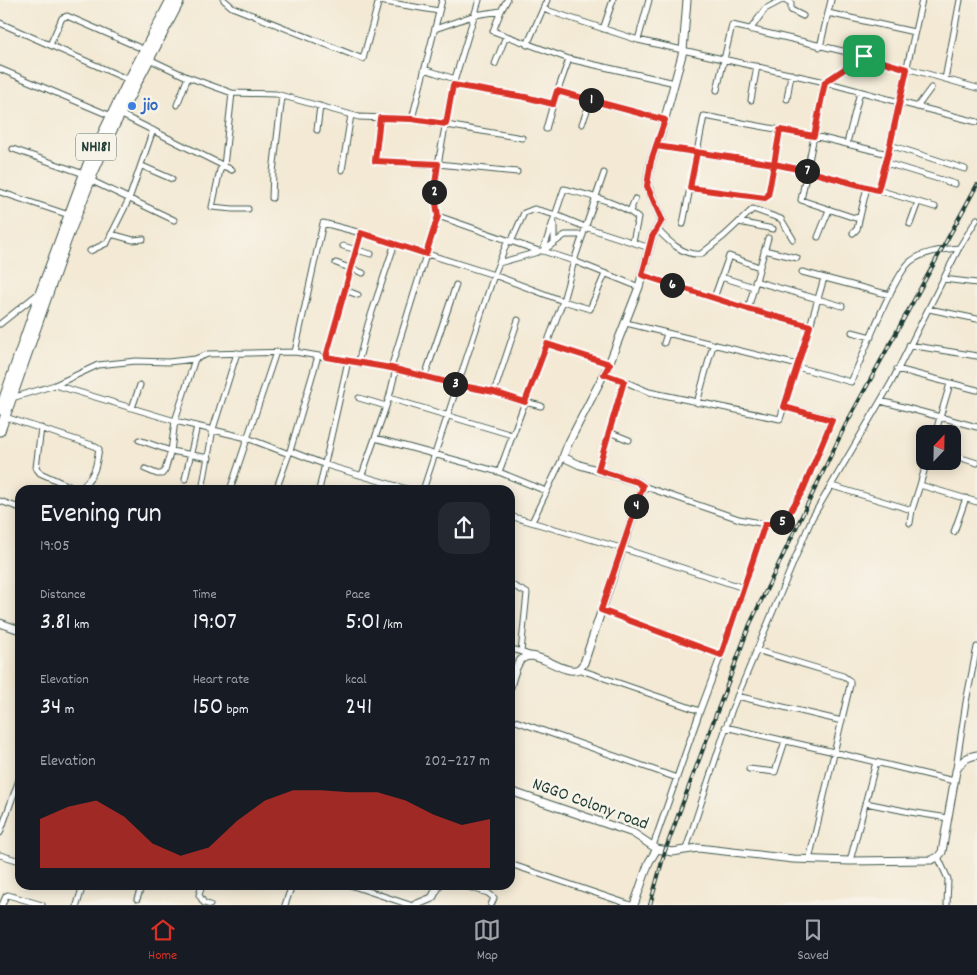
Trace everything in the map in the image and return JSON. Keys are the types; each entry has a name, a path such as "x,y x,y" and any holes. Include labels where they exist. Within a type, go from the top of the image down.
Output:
{"highway":[{"name":"NH181","path":"41,302 41,291 69,215 108,129 147,54 171,0"},
{"name":"NH181","path":"115,115 129,80 180,0"},
{"name":"NH181","path":"0,431 6,395 21,359 87,177"}],"street":[{"path":"224,0 232,8 363,59 379,1 439,11"},
{"path":"412,119 442,0"},
{"path":"362,476 389,398 393,369 438,216 434,190 438,164 453,85 479,0"},
{"path":"507,0 492,31 569,59 675,83"},
{"path":"527,45 548,0"},
{"path":"603,30 613,0"},
{"path":"638,40 650,0"},
{"path":"532,522 568,444 610,364 639,287 652,237 662,220 647,186 651,161 665,120 683,51 687,0"},
{"path":"750,30 765,9 784,0 791,3 791,10 803,16"},
{"path":"820,47 831,0"},
{"path":"878,190 886,163 922,1 915,0"},
{"path":"945,79 960,0"},
{"path":"543,9 638,40 825,82 977,122"},
{"path":"435,29 475,15 501,11"},
{"path":"828,14 914,32"},
{"path":"50,45 62,18 66,16 147,54 188,77 232,93 282,96 359,117 412,119 522,138"},
{"path":"0,23 129,80"},
{"path":"717,90 732,25 864,56 977,88"},
{"path":"495,64 506,36"},
{"path":"848,53 850,65"},
{"path":"860,217 856,218 801,200 825,82 864,56"},
{"path":"546,129 569,59"},
{"path":"751,100 757,66"},
{"path":"0,69 154,130 232,170"},
{"path":"424,69 455,79"},
{"path":"787,99 791,74"},
{"path":"176,105 188,77"},
{"path":"453,85 525,97 553,104"},
{"path":"917,107 931,88"},
{"path":"557,91 665,120"},
{"path":"847,143 860,92"},
{"path":"208,212 212,207 220,170 224,166 232,93"},
{"path":"272,198 282,96"},
{"path":"582,124 591,100"},
{"path":"317,130 320,106"},
{"path":"342,170 351,115"},
{"path":"683,224 704,116 814,136 888,154"},
{"path":"380,118 375,161 438,164 517,172"},
{"path":"90,251 107,243 129,199 154,130"},
{"path":"690,188 765,198 768,196 780,130"},
{"path":"890,145 965,170"},
{"path":"656,146 774,164 807,171 935,206"},
{"path":"13,149 87,177 174,220"},
{"path":"886,163 955,184"},
{"path":"142,166 172,179"},
{"path":"499,472 563,301 574,261 604,173"},
{"path":"853,232 858,229 867,187"},
{"path":"541,251 554,218 561,193 564,190 595,197 630,211 638,218 633,242"},
{"path":"0,192 69,215"},
{"path":"630,211 635,199"},
{"path":"910,224 918,202"},
{"path":"212,207 248,209"},
{"path":"426,485 494,275 509,241 524,214 534,209 554,218 650,248"},
{"path":"657,229 671,244 698,255 704,253 753,209 781,219 793,238"},
{"path":"818,237 829,210"},
{"path":"438,216 574,261 639,287"},
{"path":"554,218 554,243"},
{"path":"686,849 737,696 812,518 881,401 959,248 977,219"},
{"path":"739,222 773,229"},
{"path":"295,352 323,223 395,243 590,309 606,274"},
{"path":"326,357 361,233"},
{"path":"111,234 133,240 143,239"},
{"path":"500,263 541,251 565,235 583,235"},
{"path":"748,309 768,238"},
{"path":"358,363 368,324 395,243"},
{"path":"343,246 370,254"},
{"path":"626,323 797,366 851,382 903,270 917,257 934,251 959,248"},
{"path":"764,250 797,258"},
{"path":"714,298 729,256 759,267"},
{"path":"336,263 363,273"},
{"path":"802,272 890,295"},
{"path":"642,275 748,309 810,326"},
{"path":"722,277 754,287"},
{"path":"604,374 649,392 780,419 824,278"},
{"path":"943,279 977,284"},
{"path":"755,281 842,306"},
{"path":"425,376 456,285"},
{"path":"344,290 358,295"},
{"path":"0,324 41,291"},
{"path":"928,309 977,319"},
{"path":"494,392 518,320"},
{"path":"852,332 871,337"},
{"path":"664,343 667,334"},
{"path":"547,344 610,364"},
{"path":"697,403 713,345"},
{"path":"909,345 977,356"},
{"path":"232,485 276,352"},
{"path":"6,395 56,385 98,365 136,361 168,362 195,359 208,354 295,352 425,376 494,392 541,406"},
{"path":"203,485 213,429 237,354"},
{"path":"278,485 318,356"},
{"path":"146,469 157,474 162,474 165,470 171,451 175,420 195,359"},
{"path":"320,485 348,361"},
{"path":"897,369 977,390"},
{"path":"598,470 624,381"},
{"path":"938,425 950,384"},
{"path":"56,385 175,420 248,438 289,453 393,485"},
{"path":"132,408 140,385"},
{"path":"359,398 386,406"},
{"path":"389,398 512,435"},
{"path":"881,401 977,427"},
{"path":"563,457 580,465 632,480 643,486 739,519 765,524 778,524 785,520 803,490 832,420 784,407"},
{"path":"2,413 99,449 93,475 83,485"},
{"path":"185,478 197,426"},
{"path":"41,428 36,468 40,473 67,485"},
{"path":"609,432 629,440"},
{"path":"375,438 499,472 546,491"},
{"path":"139,440 171,451 209,458"},
{"path":"961,458 977,463"},
{"path":"910,523 924,470"},
{"path":"920,485 977,502"},
{"path":"578,669 584,663 643,486"},
{"path":"832,486 912,510"},
{"path":"954,532 966,498"},
{"path":"0,501 15,506"},
{"path":"515,517 621,548 744,588"},
{"path":"515,866 633,905 655,847 765,524"},
{"path":"515,587 527,593 521,652"},
{"path":"601,610 721,655"},
{"path":"0,623 15,628"},
{"path":"655,847 672,852 698,848 809,860 931,860 938,857 942,852 977,646"},
{"path":"515,650 571,669 578,669 700,711"},
{"path":"756,650 843,676 850,681 809,860"},
{"path":"515,673 518,664 523,658 532,656"},
{"path":"737,696 842,721"},
{"path":"515,721 677,778"},
{"path":"726,727 954,781"},
{"path":"749,768 775,772 785,741"},
{"path":"956,771 969,756 977,754"},
{"path":"850,861 876,762"},
{"path":"0,833 15,791"},
{"name":"NGGO Colony road","path":"515,793 633,833 655,847"},
{"path":"866,803 948,818"},
{"path":"0,855 15,860"},
{"path":"938,857 948,879 947,905"},
{"path":"78,905 82,890"},
{"path":"137,899 140,890"},
{"path":"201,890 200,895 204,903 210,905"},
{"path":"285,905 290,890"},
{"path":"365,890 410,905"},
{"path":"415,905 432,898 436,890"},
{"path":"478,890 488,893 494,898 491,905"},
{"path":"2,905 8,895 42,905"}],"railway":[{"path":"650,905 665,851 750,624 845,426 977,185"}],"place":[{"name":"jio","path":"132,106"}],"route":[{"path":"864,56 825,82 814,136 780,130 774,164 736,158 656,146 665,120 557,91 553,104 525,97 453,85 446,124 412,119 380,118 375,161 438,164 434,190 438,216 426,254 361,233 326,357 391,368 494,392 525,402 547,344 610,364 604,374 624,381 598,470 627,478 643,486 601,610 721,655 765,524 778,524 785,520 803,490 832,420 784,407 810,326 748,309 642,275 652,237 662,220 647,186 651,161 656,146 697,152 690,188 765,198 768,196 774,164 878,190 907,69 864,56"}]}
